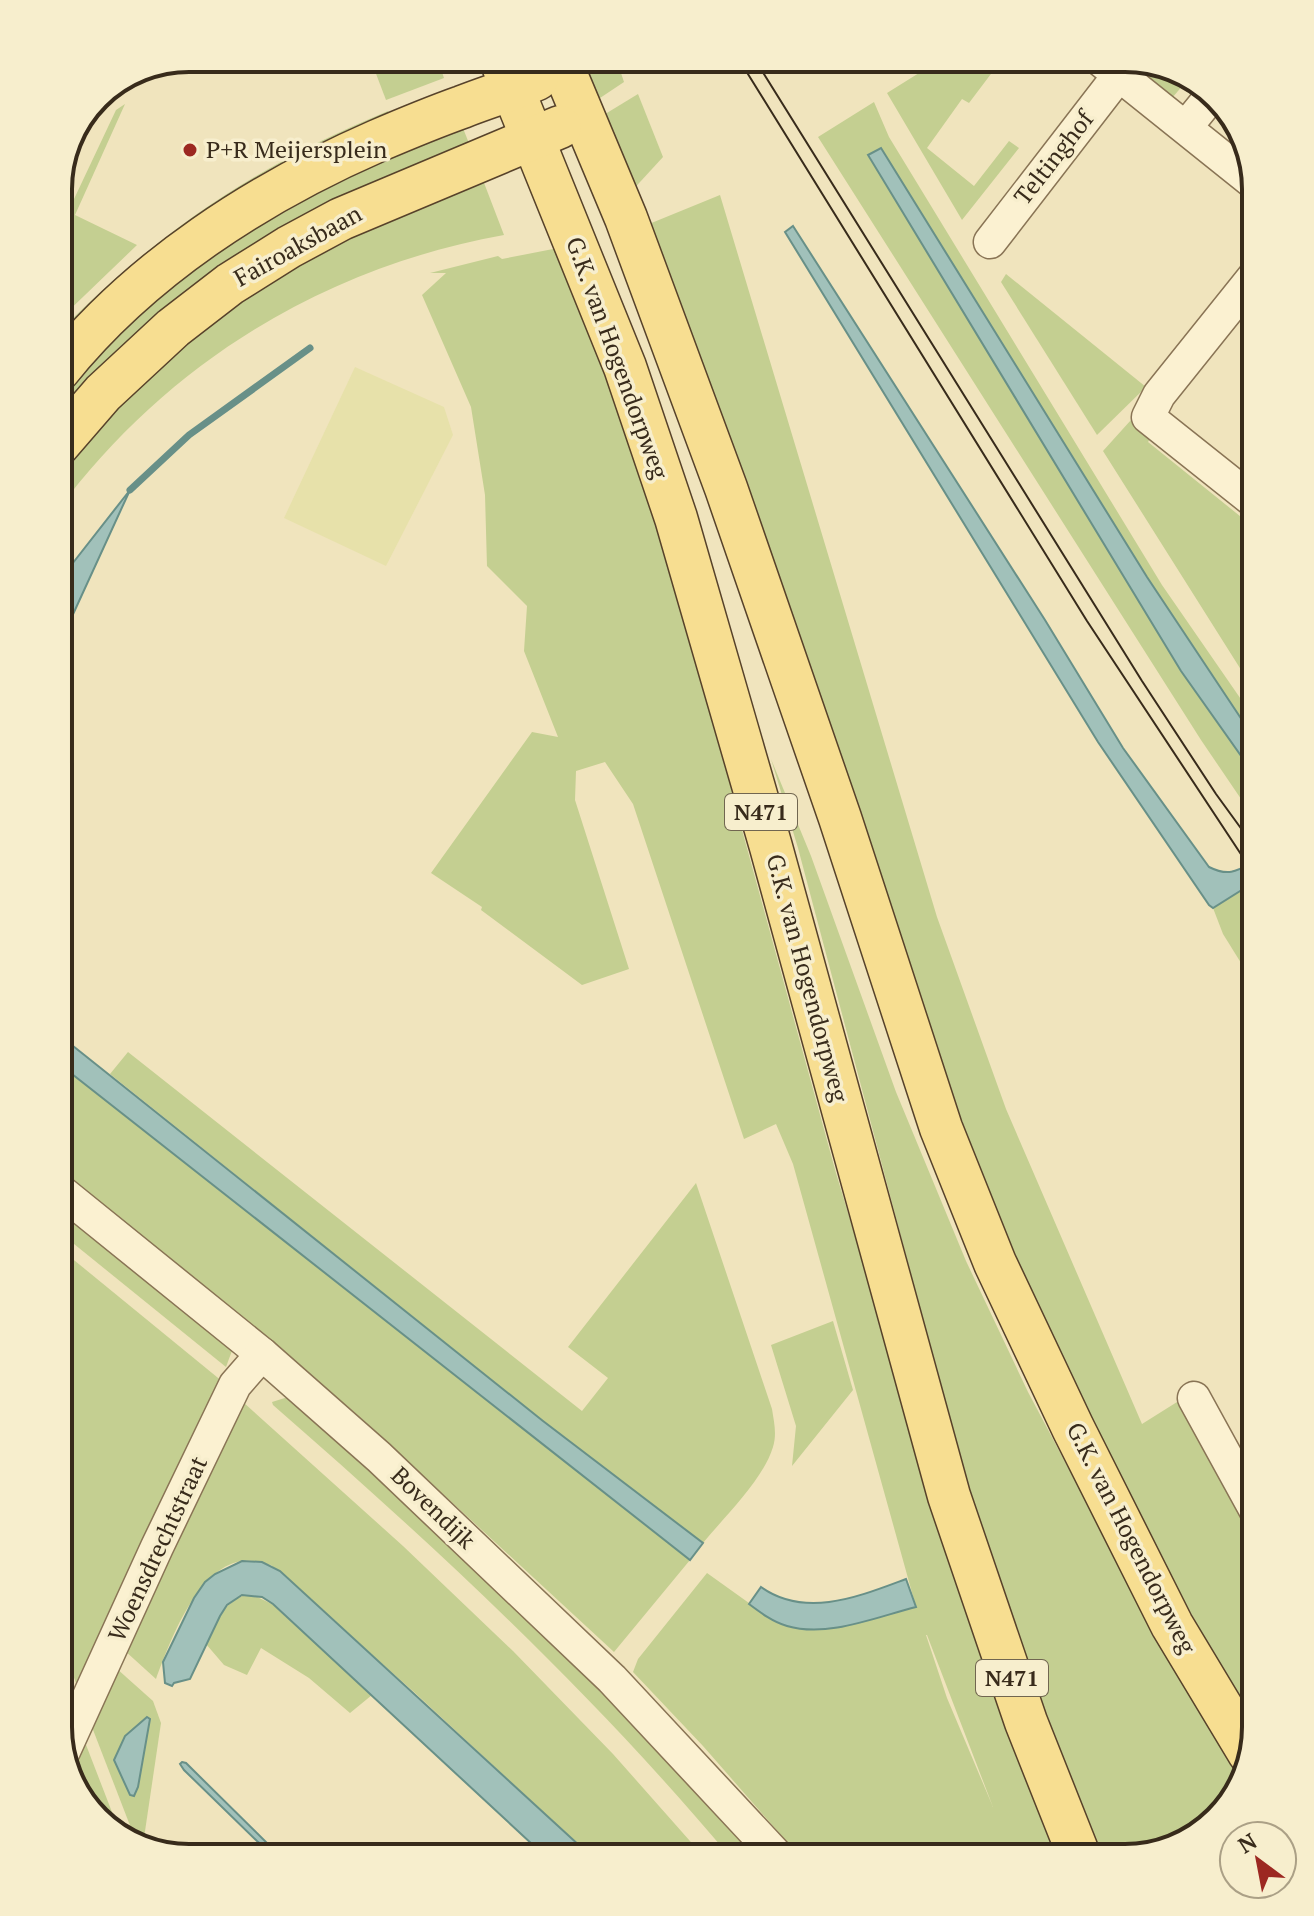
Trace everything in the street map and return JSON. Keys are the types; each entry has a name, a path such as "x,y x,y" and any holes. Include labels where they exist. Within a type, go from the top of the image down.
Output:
{"main road":[{"name":"G.K. van Hogendorpweg","path":"565,72 626,218 726,488 840,818 941,1128 995,1263 1073,1428 1172,1625 1241,1740"},
{"name":"G.K. van Hogendorpweg","path":"506,74 625,367 676,518 771,847 949,1496 1026,1722 1074,1844"},
{"path":"72,356 166,264 250,206 296,179 462,106 506,74"},
{"name":"Fairoaksbaan","path":"72,429 103,393 173,328 289,247 341,219 584,116"}],"street":[{"name":"Teltinghof","path":"990,242 1105,72"},
{"path":"1114,72 1241,172"},
{"path":"1186,127 1205,104"},
{"path":"1242,291 1159,395 1148,417 1242,492"},
{"name":"Bovendijk","path":"72,1200 262,1354 379,1457 612,1679 766,1844"},
{"name":"Woensdrechtstraat","path":"72,1733 235,1385 262,1354"},
{"path":"1194,1398 1242,1485"}],"shaded area":[{"path":"355,367 444,407 453,435 386,566 284,518"}],"green space":[{"path":"375,72 442,72 444,78 386,100"},
{"path":"578,72 621,72 624,82 591,104"},
{"path":"921,72 992,72 969,103 962,99 927,148 974,186 1009,141 1019,148 962,220 887,93"},
{"path":"1143,73 1182,87 1172,98"},
{"path":"638,94 663,157 629,194 597,119"},
{"path":"874,102 889,137 1162,585 1242,701 1242,720 1147,577 881,149 868,155 1181,671 1242,757 1242,800 1201,740 818,137"},
{"path":"125,104 75,215 137,245 72,308 72,203 116,110"},
{"path":"388,111 390,117 72,347 72,319 133,263 211,204 340,132"},
{"path":"459,118 472,151 385,186 72,419 72,371 203,248"},
{"path":"481,175 504,235 438,250 374,271 313,297 255,329 200,367 148,410 101,457 72,493 72,450 90,428 143,373 272,273"},
{"path":"720,195 937,917 1006,1109 1142,1424 1185,1397 1242,1513 1242,1703 1146,1531 994,1219 649,224"},
{"path":"553,249 568,259 667,534 740,789 733,797 836,1173 964,1598 1060,1844 789,1844 633,1672 638,1659 707,1573 770,1618 916,1607 793,1164 776,1124 744,1139 633,804 605,762 576,771 575,800 629,969 582,985 481,910 482,907 431,873 532,732 558,737 524,651 527,606 487,566 485,495 471,407 422,295 446,273 430,273 498,256 502,259","holes":["926,1635 927,1635 993,1807 947,1698"]},
{"path":"1006,274 1146,387 1097,435 1001,282"},
{"path":"1131,420 1152,436 1148,442 1242,518 1242,671 1103,451"},
{"path":"771,759 811,856 896,1092 966,1261 1028,1392 1123,1571 1235,1766 1226,1786 1208,1810 1170,1835 1140,1843 1096,1844 1038,1707 965,1478 798,848"},
{"path":"1242,890 1242,965 1223,934 1213,908"},
{"path":"128,1052 582,1411 608,1378 568,1347 696,1183 772,1409 774,1442 761,1472 703,1543 543,1421 110,1074"},
{"path":"72,1074 690,1560 614,1652 353,1411 72,1182"},
{"path":"72,1217 233,1348 226,1367 72,1242"},
{"path":"72,1258 223,1382 78,1688 72,1673"},
{"path":"833,1321 853,1390 792,1466 796,1426 771,1345"},
{"path":"288,1397 410,1502 566,1653 745,1844 719,1844 624,1737 511,1622 272,1402"},
{"path":"243,1402 403,1546 513,1651 613,1754 693,1844 578,1844 271,1565 241,1561 225,1567 211,1578 187,1609 156,1679 124,1650"},
{"path":"251,1594 272,1604 372,1695 350,1713 309,1678 261,1648 247,1675 224,1665 206,1644 228,1606 234,1600"},
{"path":"116,1668 153,1701 161,1723 144,1835 131,1828 90,1722"},
{"path":"83,1737 113,1816 88,1786 75,1754"}],"water":[{"path":"881,148 1147,577 1242,720 1242,757 1181,671 868,155"},
{"path":"793,226 1045,620 1123,748 1209,867 1222,872 1242,868 1242,890 1213,908 1209,905 1098,742 785,232"},
{"path":"130,490 72,616 72,564"},
{"path":"72,1045 543,1421 703,1543 690,1560 72,1074"},
{"path":"242,1561 262,1562 280,1571 578,1844 532,1844 262,1597 242,1595 227,1605 190,1679 172,1686 165,1683 163,1662 194,1598 215,1574"},
{"path":"906,1579 916,1607 835,1628 819,1630 787,1626 749,1604 761,1587 778,1597 815,1603 852,1597"},
{"path":"147,1717 150,1719 134,1796 130,1795 114,1760 125,1736"},
{"path":"186,1763 268,1844 257,1841 180,1764"}],"waterway":[{"path":"130,490 189,435 310,348"}],"tram line":[{"path":"747,72 1087,621 1242,856"},
{"path":"763,72 1142,681 1242,830"}],"place":[{"name":"P+R Meijersplein","path":"190,150"}]}
